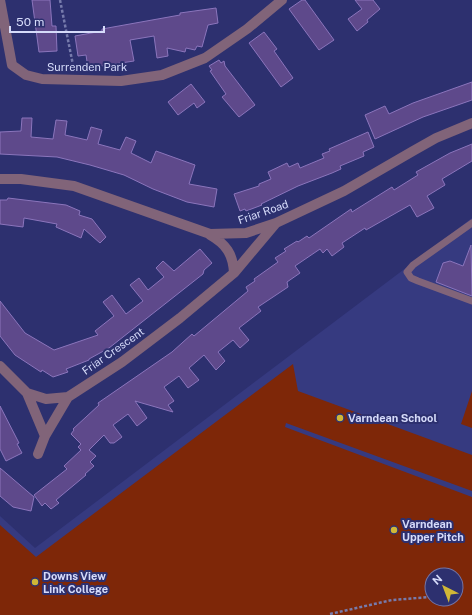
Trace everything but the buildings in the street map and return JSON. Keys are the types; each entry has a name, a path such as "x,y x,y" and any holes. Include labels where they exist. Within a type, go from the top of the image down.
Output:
{"street":[{"name":"Surrenden Park","path":"0,0 12,65 26,75 42,79 121,81 162,75 205,58 247,29 282,0"},
{"name":"Friar Road","path":"0,179 21,179 74,186 210,234 246,233 276,223 344,191 436,138 472,123"},
{"name":"Friar Crescent","path":"27,394 46,399 68,397 122,362 180,318 234,273 276,223"},
{"path":"210,234 229,250 233,260 234,273"},
{"path":"0,366 27,394 45,436"},
{"path":"38,454 45,436 68,397"}],"lane":[{"path":"472,223 413,265 407,272 411,278 472,301"}],"path":[{"path":"60,0 76,80"},
{"path":"330,614 392,600 424,598"}],"shaded area":[{"name":"Varndean School","path":"472,218 472,615 0,615 0,516 35,548"},
{"name":"Varndean School","path":"293,364 298,391 472,455 472,491 286,423 285,427 472,497 472,615 0,615 0,525 36,557"},
{"path":"472,391 472,428 461,424"}],"place":[{"name":"Varndean School","path":"340,418"},
{"name":"Varndean Upper Pitch","path":"394,530"},
{"name":"Downs View Link College","path":"35,582"}]}
